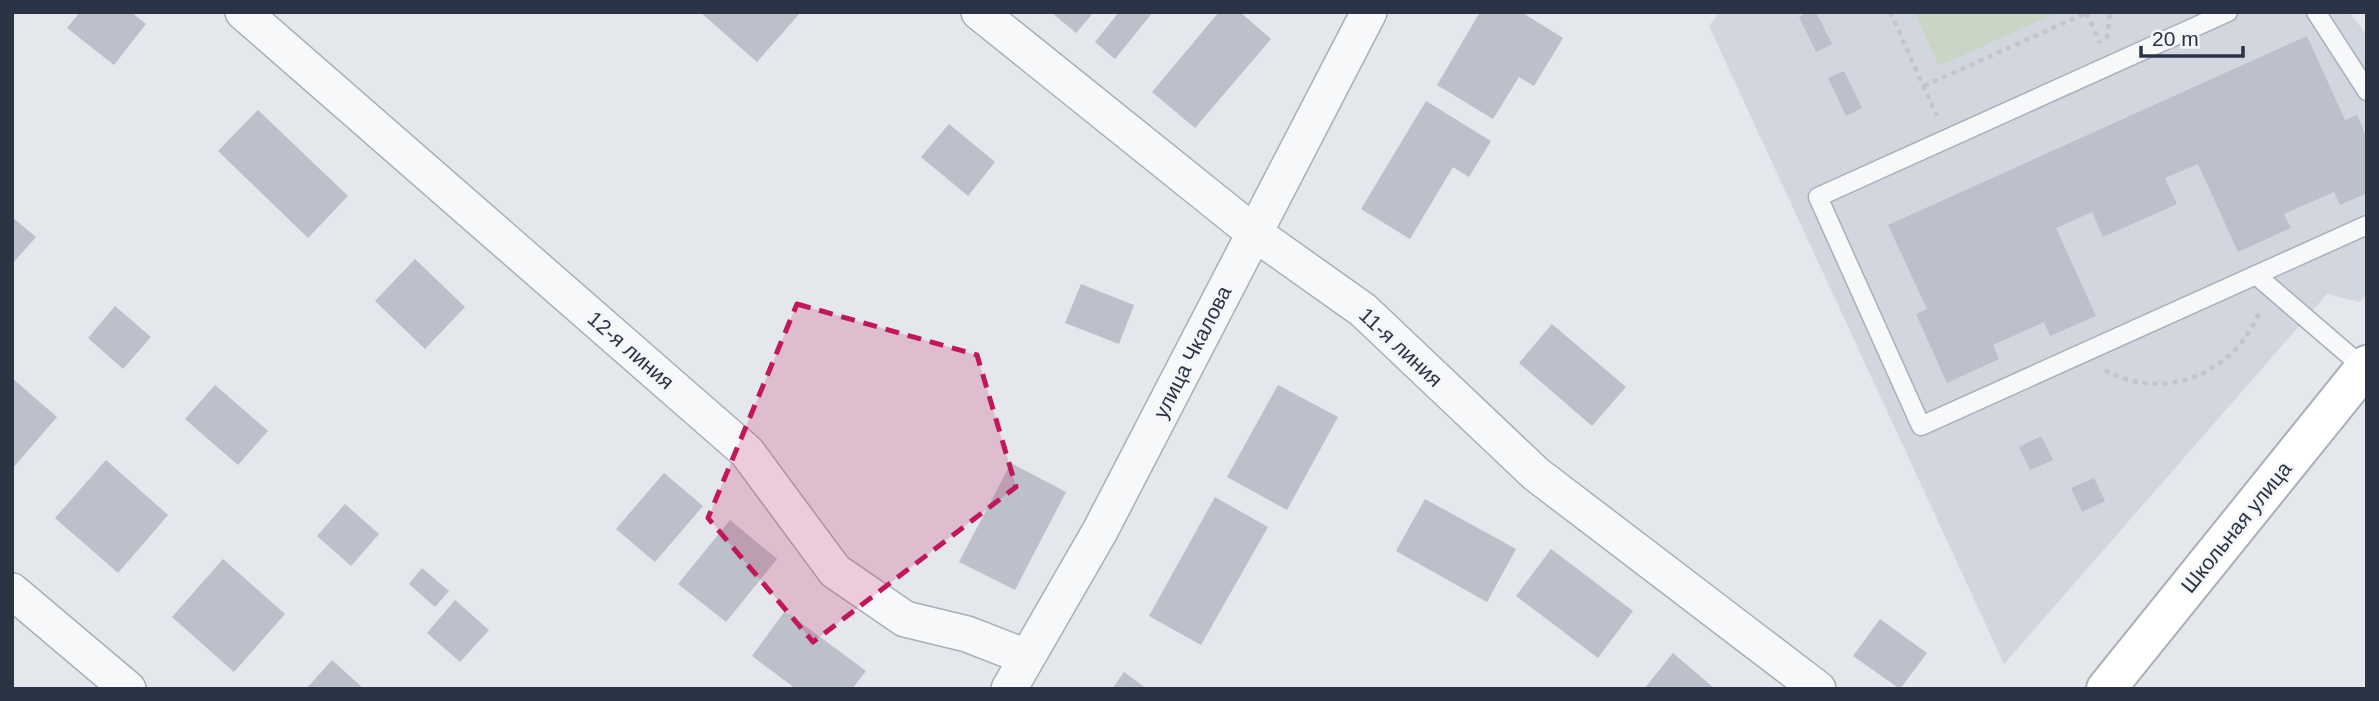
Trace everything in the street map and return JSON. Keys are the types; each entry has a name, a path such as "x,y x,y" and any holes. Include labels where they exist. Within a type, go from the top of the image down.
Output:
{"street":[{"name":"12-я линия","path":"243,12 747,452 835,571 905,619 967,634 1026,657"},
{"name":"11-я линия","path":"979,12 1253,232 1363,310 1536,474 1818,689"},
{"name":"улица Чкалова","path":"1009,689 1100,531 1369,12"},
{"name":"Школьная улица","path":"2106,689 2365,366"},
{"path":"12,592 128,689"}],"lane":[{"path":"2228,12 1818,197 1921,426 2082,353 2261,279 2367,225"},
{"path":"2316,12 2367,91"},
{"path":"2261,279 2365,366"}],"path":[{"path":"1890,12 1948,139"},
{"path":"2106,44 2110,12"},
{"path":"1924,86 2086,13"},
{"path":"2082,353 2108,372 2130,381 2155,385 2202,375 2224,362 2241,345 2255,325 2263,302 2261,279"}],"highlighted area":[{"path":"797,304 977,355 1016,487 813,642 708,518"}],"shaded area":[{"path":"1716,12 2349,12 2367,35 2367,294 2360,302 2327,294 2004,664 1709,26 1717,15"}],"green space":[{"path":"1914,12 2058,12 1939,66"}],"building":[{"path":"80,12 131,12 146,24 114,65 67,28"},
{"path":"700,12 801,12 757,62"},
{"path":"1051,12 1094,12 1076,33"},
{"path":"1119,12 1153,12 1115,59 1095,42"},
{"path":"1219,12 1240,12 1271,39 1195,128 1152,92"},
{"path":"1480,12 1521,12 1563,38 1534,86 1519,77 1493,119 1437,85"},
{"path":"1808,12 1816,12 1832,44 1816,52 1799,17"},
{"path":"2307,36 2345,120 2357,115 2367,138 2367,193 2340,205 2334,192 2284,214 2291,228 2238,252 2198,164 2165,178 2177,204 2103,237 2092,212 2056,228 2096,316 2050,336 2044,322 1993,345 1999,359 1947,383 1916,314 1927,309 1888,225"},
{"path":"1844,71 1862,108 1846,116 1828,78"},
{"path":"1426,101 1491,141 1469,177 1453,167 1410,239 1361,209"},
{"path":"258,110 348,196 308,238 218,151"},
{"path":"949,124 995,162 968,196 921,157"},
{"path":"12,217 36,237 12,264"},
{"path":"415,259 465,307 425,349 375,301"},
{"path":"1081,284 1134,305 1119,344 1065,323"},
{"path":"115,306 151,337 123,369 88,338"},
{"path":"1552,324 1626,387 1592,426 1519,363"},
{"path":"12,378 57,417 12,469"},
{"path":"215,385 268,431 238,465 185,419"},
{"path":"1278,385 1338,417 1287,510 1227,477"},
{"path":"2041,436 2053,460 2030,470 2019,447"},
{"path":"106,460 168,515 118,573 55,518"},
{"path":"1011,463 1066,492 1015,590 959,562"},
{"path":"664,473 703,506 655,562 616,529"},
{"path":"2094,478 2105,501 2082,512 2071,488"},
{"path":"1215,497 1268,527 1201,645 1149,616"},
{"path":"1425,499 1516,549 1487,602 1396,551"},
{"path":"345,504 379,534 351,566 317,536"},
{"path":"730,520 777,559 726,622 678,584"},
{"path":"1551,549 1633,611 1598,658 1516,596"},
{"path":"223,559 285,614 234,672 172,617"},
{"path":"422,568 449,591 435,607 409,584"},
{"path":"455,600 489,630 460,662 427,633"},
{"path":"785,611 866,671 852,689 796,689 752,656"},
{"path":"1880,619 1927,653 1900,689 1853,656"},
{"path":"1673,653 1715,689 1644,689"},
{"path":"332,660 364,689 306,689"},
{"path":"1124,672 1147,689 1112,689"}]}
